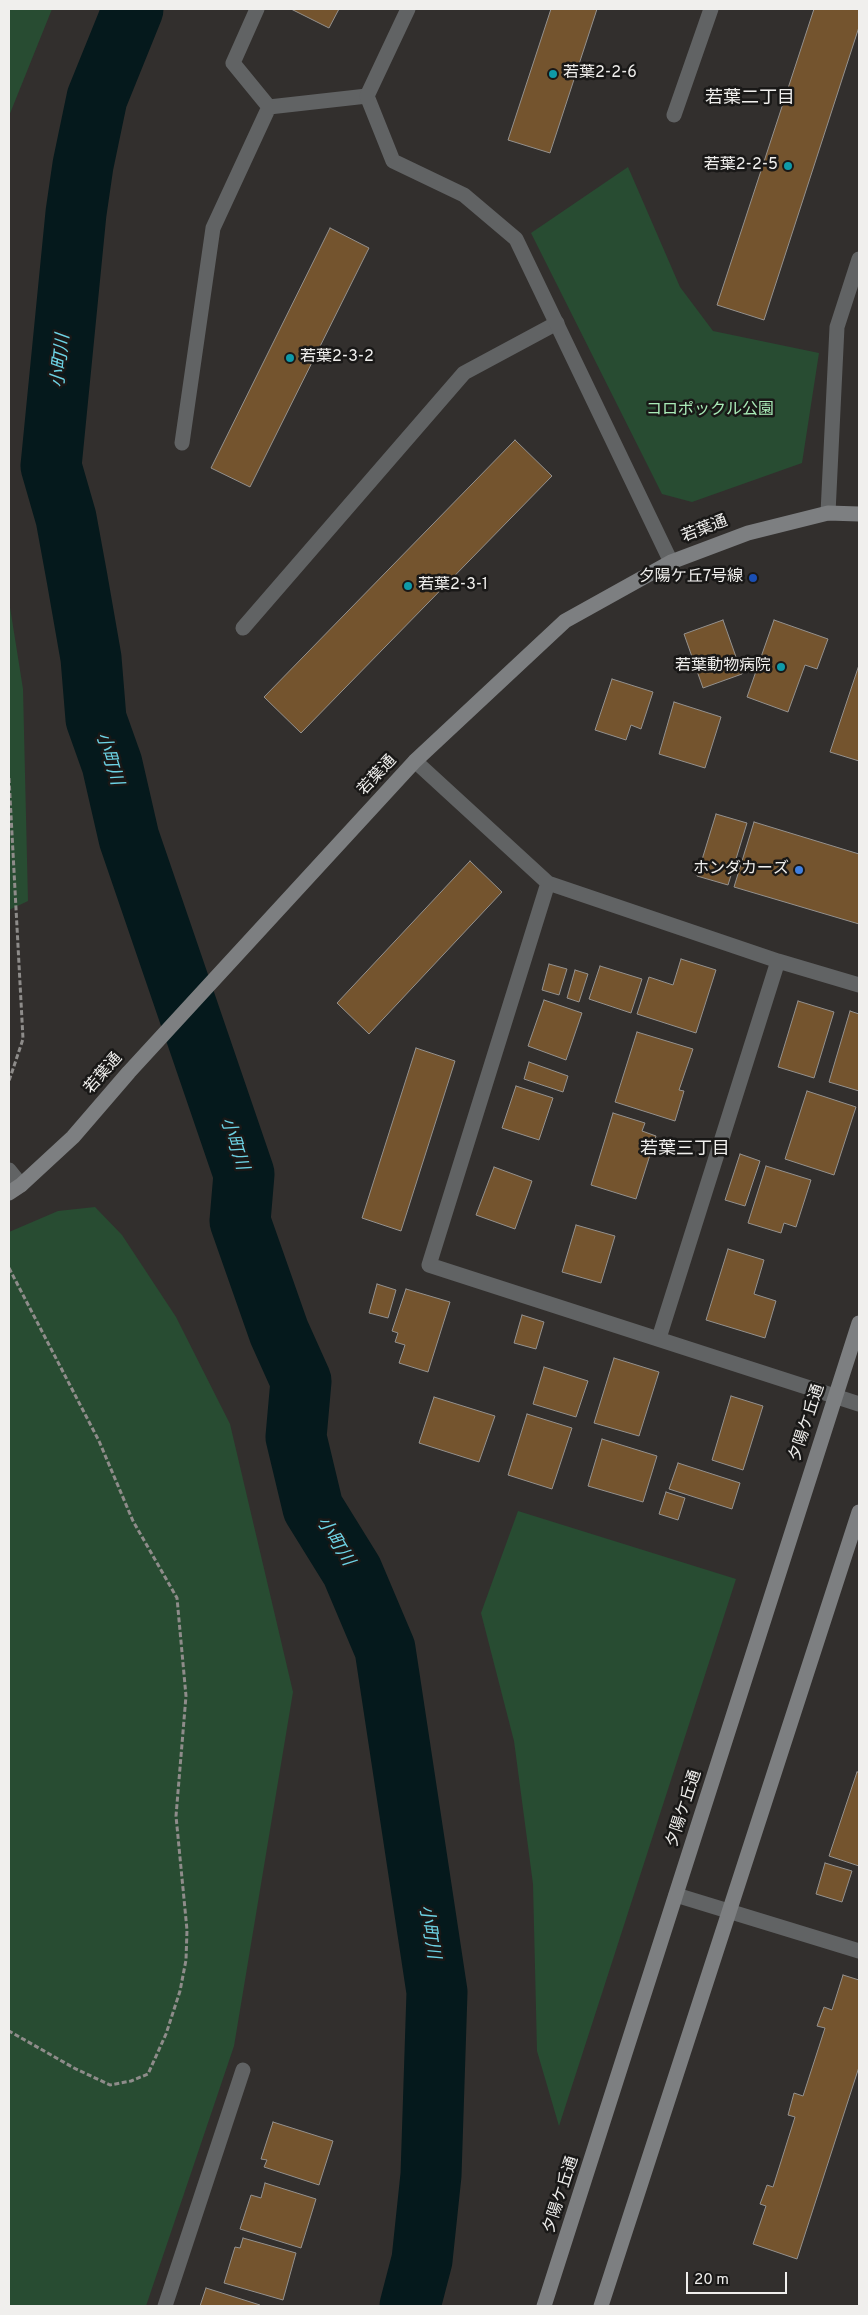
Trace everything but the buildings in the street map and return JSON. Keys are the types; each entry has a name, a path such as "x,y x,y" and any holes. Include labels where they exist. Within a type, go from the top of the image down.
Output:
{"main road":[{"name":"若葉通","path":"15,1189 73,1137 128,1072 415,761 565,621 672,562 748,533 828,513 859,514"},
{"name":"夕陽ケ丘通","path":"544,2306 859,1323"},
{"path":"602,2306 859,1512"}],"street":[{"path":"257,9 233,62 268,107"},
{"path":"408,9 367,96 393,161 464,194 516,239 672,562"},
{"path":"674,115 711,9"},
{"path":"268,107 367,96"},
{"path":"182,443 212,228 268,107"},
{"path":"828,513 837,327 859,259"},
{"path":"243,628 464,372 557,323"},
{"path":"415,761 548,883 778,961 859,985"},
{"path":"548,883 429,1265 859,1404"},
{"path":"659,1338 778,961"},
{"path":"9,1170 15,1189"},
{"path":"676,1895 859,1951"},
{"path":"165,2306 243,2070"}],"path":[{"path":"9,778 22,1039 9,1081"},
{"path":"9,1268 99,1441 133,1521 176,1598 186,1696 176,1816 187,1930 186,1960 180,1991 166,2034 148,2074 131,2081 110,2085 74,2068 9,2031"}],"green space":[{"path":"9,9 52,9 9,116"},
{"name":"コロポックル公園","path":"628,167 680,287 713,331 819,353 802,463 692,502 662,494 531,233"},
{"path":"9,601 23,689 28,901 9,910"},
{"path":"95,1207 122,1235 176,1317 230,1424 293,1692 234,2046 146,2306 9,2306 9,1232 58,1211"},
{"path":"518,1511 736,1579 559,2126 537,2051 533,1884 514,1741 481,1613"}],"waterway":[{"name":"小町川","path":"133,9 97,98 83,165 76,213 51,466 66,518 77,578 91,658 96,719 112,764 129,838 244,1174 240,1221 279,1332 301,1381 296,1437 313,1508 352,1571 385,1649 437,1992 431,2175 422,2260 410,2306"}],"place":[{"name":"若葉2-2-6","path":"553,74"},
{"name":"若葉2-2-5","path":"788,166"},
{"name":"若葉2-3-2","path":"290,358"},
{"name":"夕陽ケ丘7号線","path":"753,578"},
{"name":"若葉2-3-1","path":"408,586"},
{"name":"若葉動物病院","path":"781,667"},
{"name":"ホンダカーズ","path":"799,870"}],"district":[{"name":"若葉二丁目","path":"750,99"},
{"name":"若葉三丁目","path":"685,1150"}]}
